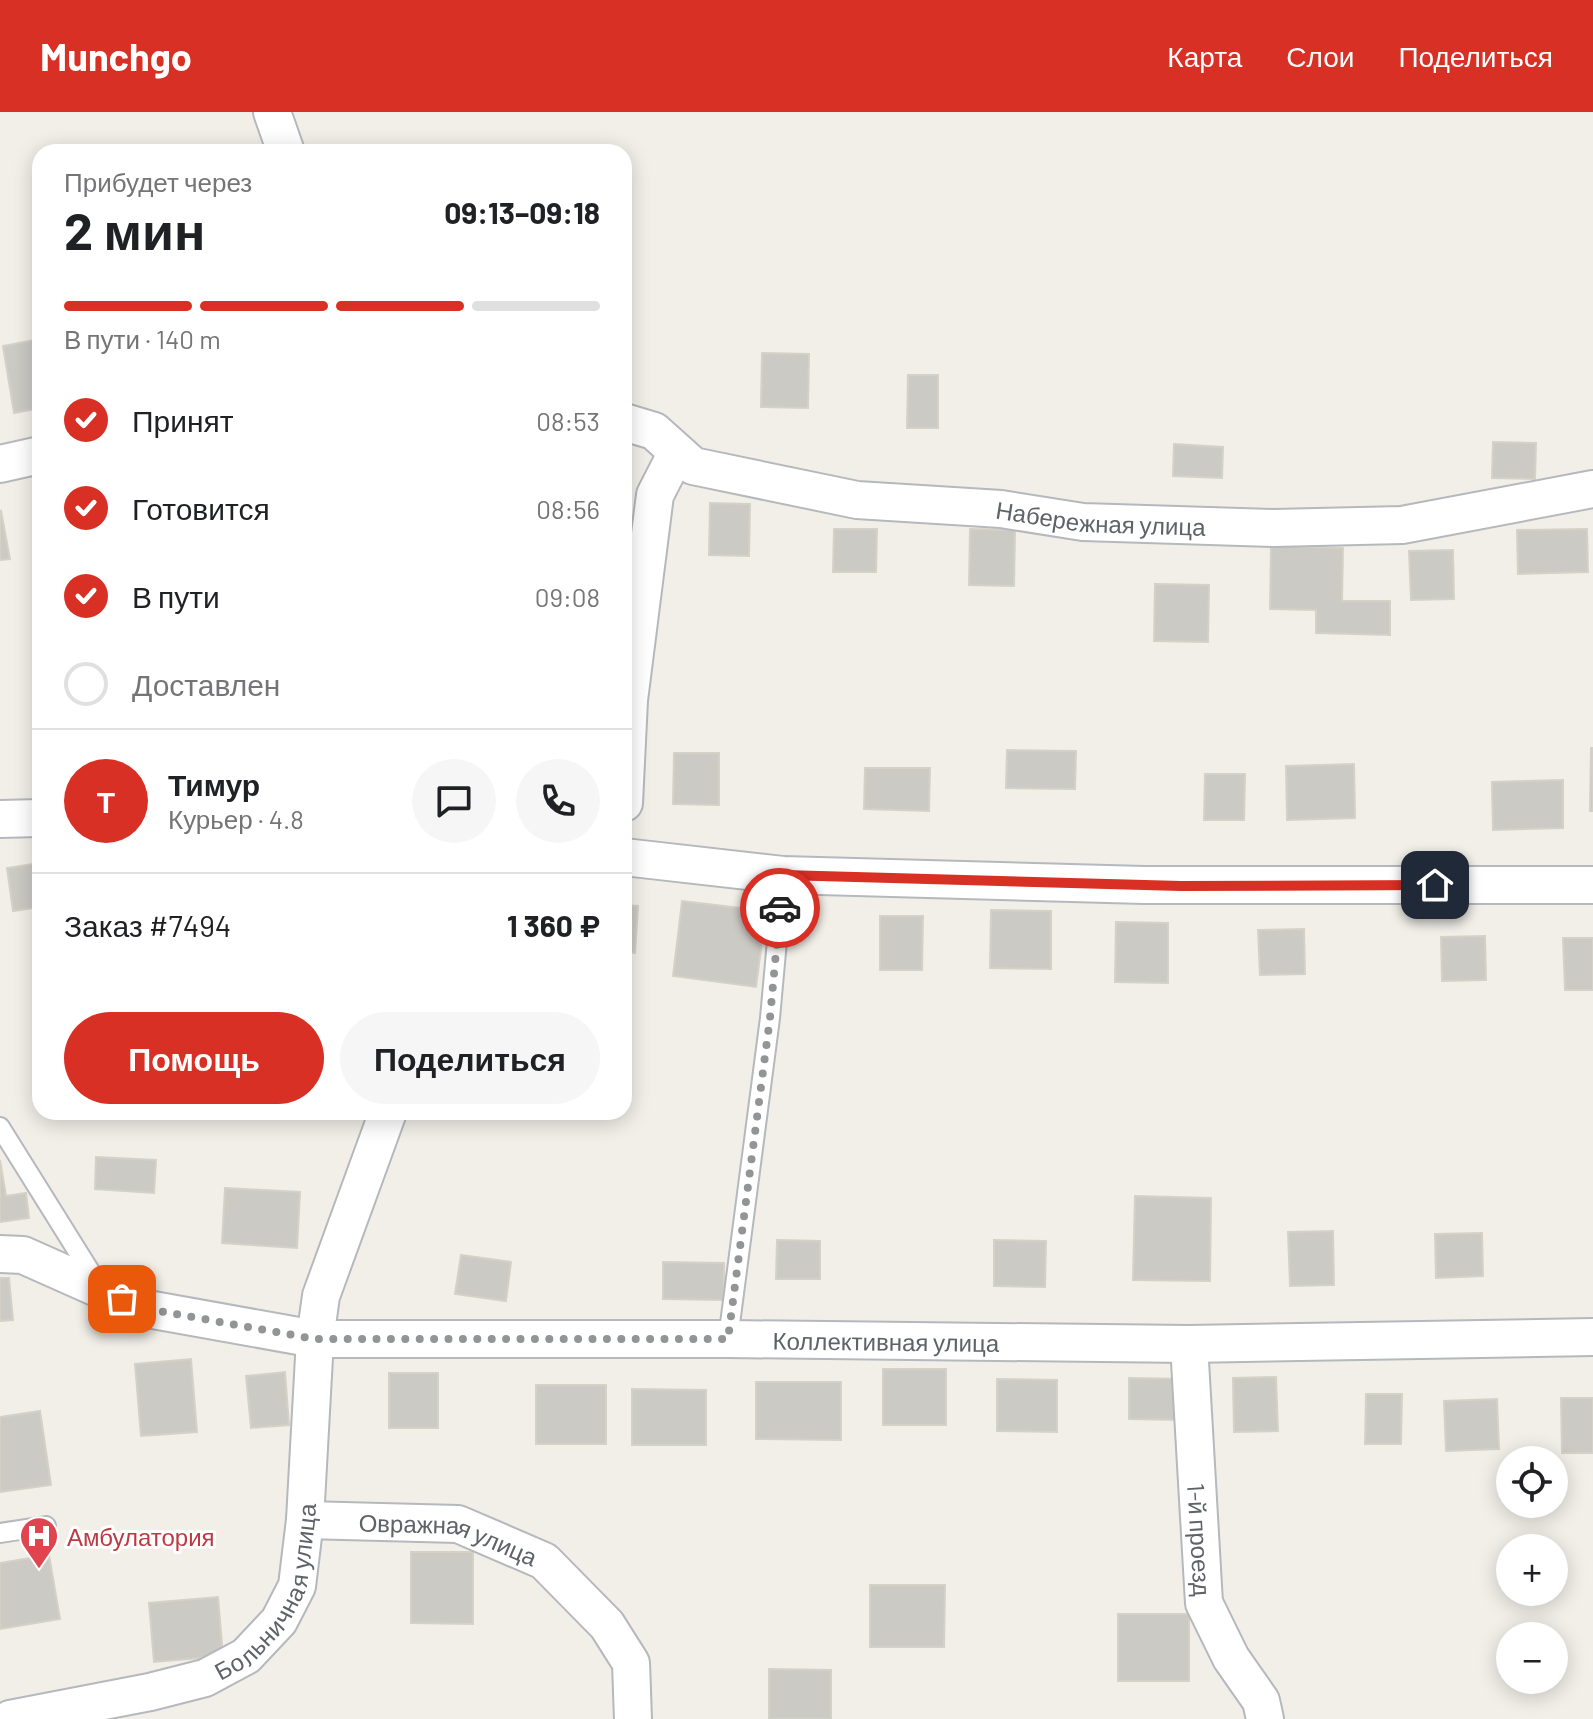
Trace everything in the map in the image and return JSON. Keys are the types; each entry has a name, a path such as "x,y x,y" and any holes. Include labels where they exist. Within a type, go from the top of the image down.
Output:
{"street":[{"path":"272,112 283,144"},
{"name":"Набережная улица","path":"632,424 654,431 693,466 857,500 1001,509 1083,522 1274,528 1402,525 1593,489"},
{"path":"632,676 655,495 677,452"},
{"path":"0,464 32,457"},
{"path":"0,819 32,818"},
{"path":"632,858 783,875 1181,886 1593,885"},
{"name":"Больничная улица","path":"10,1719 205,1678 246,1656 279,1621 297,1586 305,1520 315,1339 321,1296 385,1120"},
{"name":"Коллективная улица","path":"0,1254 23,1255 142,1308 315,1339 1189,1344 1593,1337"},
{"name":"1-й проезд","path":"1189,1344 1204,1603 1231,1658 1261,1701 1265,1719"},
{"name":"Овражная улица","path":"305,1520 458,1524 544,1561 607,1625 631,1663 633,1719"}],"lane":[{"path":"728,1339 770,1018 783,875"},
{"path":"0,1127 101,1289"},
{"path":"0,1533 46,1526"}],"building":[{"path":"32,341 32,410 14,413 3,346"},
{"path":"762,353 809,354 808,408 761,407"},
{"path":"908,375 938,375 938,428 907,428"},
{"path":"1493,442 1536,443 1535,479 1492,478"},
{"path":"1174,444 1223,447 1222,478 1173,476"},
{"path":"710,503 750,504 749,556 709,555"},
{"path":"0,512 10,559 0,560"},
{"path":"834,529 877,529 876,572 833,572"},
{"path":"970,529 1015,530 1014,586 969,585"},
{"path":"1587,529 1588,572 1518,574 1517,530"},
{"path":"1271,546 1343,548 1342,601 1390,601 1390,635 1316,633 1316,610 1270,609"},
{"path":"1453,550 1454,599 1411,600 1409,551"},
{"path":"1155,584 1209,585 1208,642 1154,641"},
{"path":"1593,748 1593,811 1590,811"},
{"path":"1007,750 1076,751 1075,789 1006,788"},
{"path":"674,753 719,753 719,805 673,804"},
{"path":"1354,764 1355,818 1287,820 1286,766"},
{"path":"865,768 930,768 929,811 864,809"},
{"path":"1205,774 1245,774 1244,820 1204,820"},
{"path":"1563,780 1563,828 1493,830 1492,782"},
{"path":"32,864 32,908 13,911 7,868"},
{"path":"682,901 766,911 756,987 673,976"},
{"path":"632,906 638,906 635,953 632,953"},
{"path":"991,910 1051,911 1051,969 990,968"},
{"path":"880,916 923,916 922,970 880,970"},
{"path":"1116,922 1168,923 1168,983 1115,982"},
{"path":"1304,929 1305,974 1260,975 1258,930"},
{"path":"1485,936 1486,980 1442,981 1441,937"},
{"path":"1563,938 1593,938 1593,990 1565,990"},
{"path":"96,1157 156,1160 154,1193 95,1189"},
{"path":"0,1160 6,1196 26,1193 29,1218 0,1222"},
{"path":"225,1188 300,1192 297,1248 222,1243"},
{"path":"1135,1196 1211,1198 1210,1281 1133,1280"},
{"path":"1333,1231 1334,1285 1290,1286 1288,1232"},
{"path":"1482,1233 1483,1276 1436,1278 1435,1234"},
{"path":"777,1240 820,1241 820,1279 776,1279"},
{"path":"994,1240 1046,1241 1045,1287 994,1286"},
{"path":"461,1255 511,1262 506,1301 455,1294"},
{"path":"663,1262 724,1263 724,1300 663,1299"},
{"path":"0,1278 9,1278 13,1320 0,1321"},
{"path":"191,1359 197,1432 141,1436 135,1364"},
{"path":"883,1369 946,1369 946,1425 883,1425"},
{"path":"285,1372 289,1425 251,1428 246,1376"},
{"path":"389,1373 438,1373 438,1428 389,1428"},
{"path":"1276,1377 1278,1431 1234,1432 1233,1378"},
{"path":"1129,1378 1182,1379 1182,1420 1129,1419"},
{"path":"997,1379 1057,1380 1057,1432 997,1431"},
{"path":"756,1382 841,1382 841,1440 756,1439"},
{"path":"536,1385 606,1385 606,1444 536,1444"},
{"path":"632,1389 706,1390 706,1445 632,1445"},
{"path":"1366,1394 1402,1394 1401,1444 1365,1444"},
{"path":"1561,1398 1593,1398 1593,1453 1568,1453 1568,1446 1562,1446"},
{"path":"1497,1399 1499,1446 1496,1449 1446,1451 1444,1401"},
{"path":"40,1411 51,1485 0,1492 0,1417"},
{"path":"411,1552 473,1552 473,1624 411,1623"},
{"path":"49,1555 60,1619 0,1629 0,1563"},
{"path":"870,1585 945,1585 944,1647 870,1647"},
{"path":"218,1597 223,1656 154,1662 149,1603"},
{"path":"1118,1614 1189,1614 1189,1681 1118,1681"},
{"path":"769,1669 831,1670 831,1719 769,1719"}],"way so far":[{"path":"122,1299 142,1308 315,1339 728,1339 770,1018 780,908"}],"place":[{"name":"Амбулатория","path":"39,1570"}],"route":[{"path":"780,908 783,875 1181,886 1435,885"}]}
